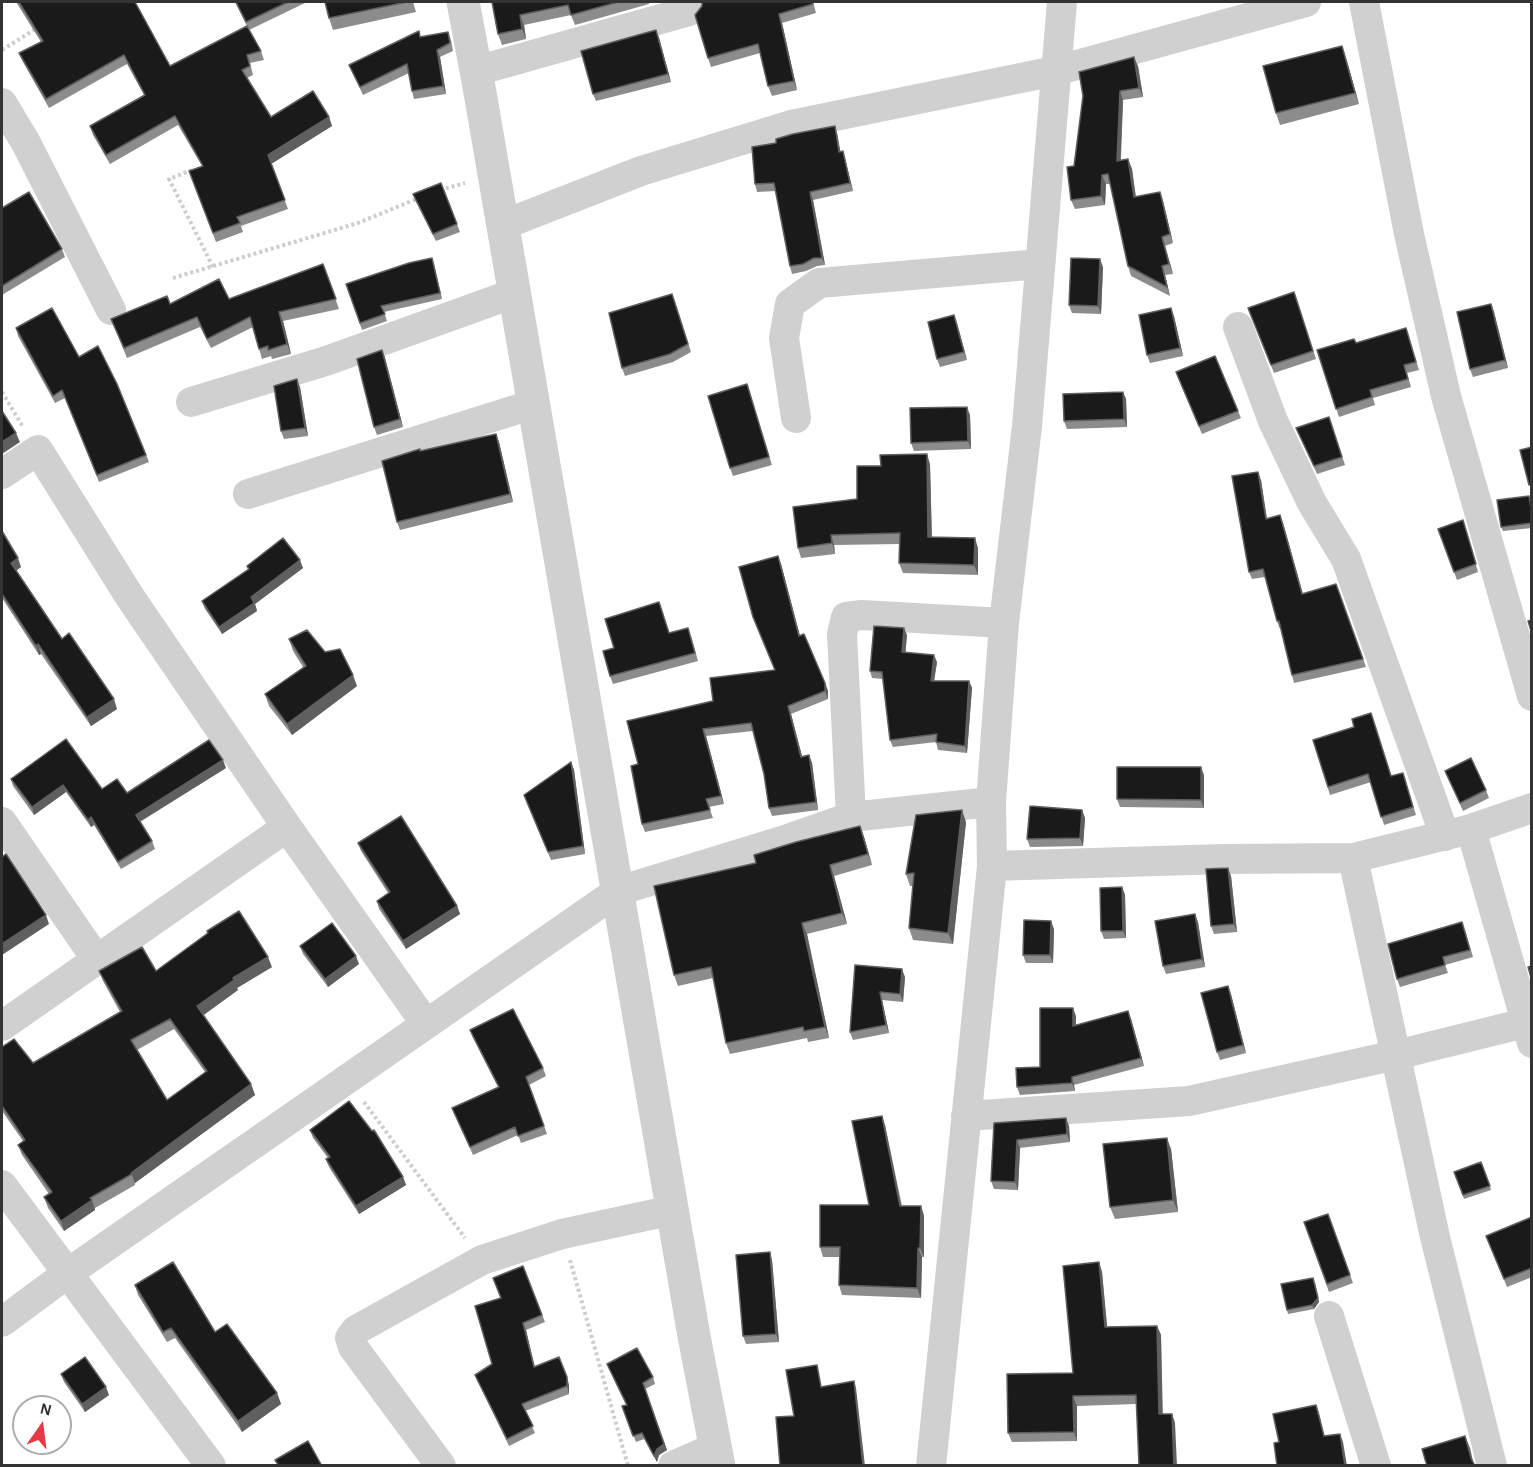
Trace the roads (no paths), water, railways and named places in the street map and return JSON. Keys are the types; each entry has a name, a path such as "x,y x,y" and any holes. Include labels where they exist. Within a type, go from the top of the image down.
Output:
{"street":[{"path":"463,2 717,1456 673,1466"},
{"path":"932,1466 992,866 991,802 1004,623 1027,426 1062,2"},
{"path":"503,225 640,171 791,126 1055,71 1306,2"},
{"path":"1364,2 1409,234 1446,396 1532,696"},
{"path":"476,71 689,11"},
{"path":"2,103 26,143 111,310"},
{"path":"796,418 784,338 790,304 819,284 1040,264"},
{"path":"190,402 326,361 514,293"},
{"path":"966,1116 1189,1101 1396,1055 1528,1033 1458,832 1346,559 1312,503 1273,421 1238,327"},
{"path":"248,494 534,404"},
{"path":"2,474 38,450 130,597 287,827 426,1024"},
{"path":"852,817 842,634 846,616 1004,623"},
{"path":"2,1322 618,891 852,817 991,802"},
{"path":"992,866 1353,858 1458,832 1532,808"},
{"path":"2,822 97,960"},
{"path":"2,1026 287,827"},
{"path":"1353,858 1435,1237 1492,1466"},
{"path":"2,1185 211,1466"},
{"path":"441,1466 353,1347 350,1338 356,1330 482,1260 562,1234 673,1210"},
{"path":"1329,1316 1376,1466"}]}
